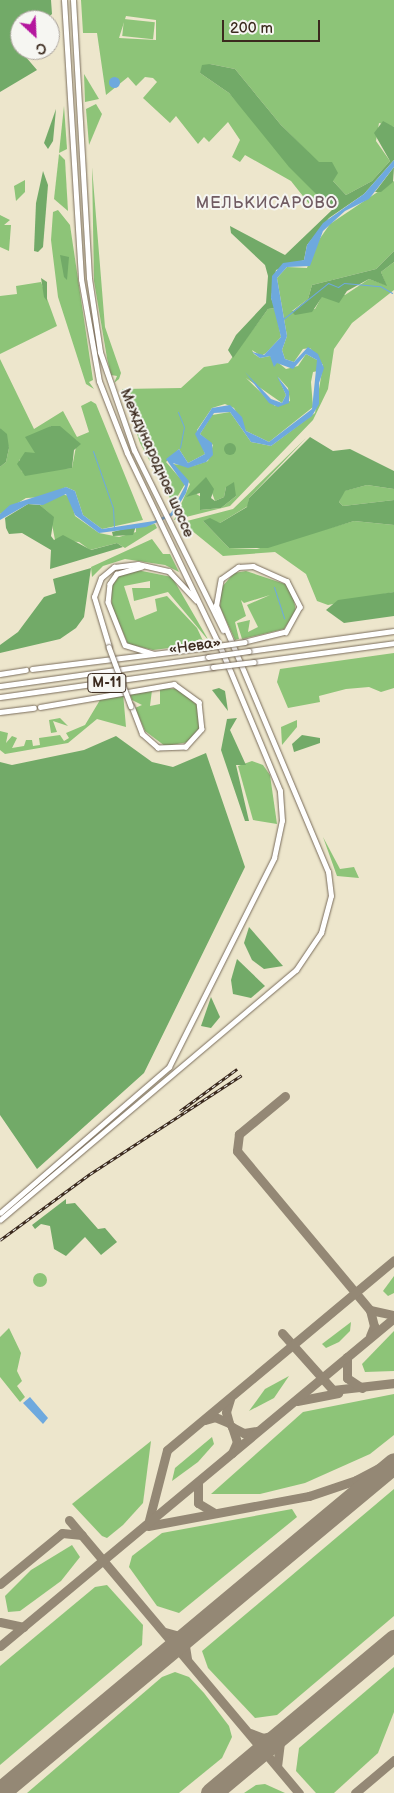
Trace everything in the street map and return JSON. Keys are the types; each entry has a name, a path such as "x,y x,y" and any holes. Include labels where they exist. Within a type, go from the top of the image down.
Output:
{"highway":[{"name":"Международное шоссе","path":"64,0 81,279 99,381 153,508 221,649"},
{"name":"Международное шоссе","path":"73,0 89,278 107,379 112,396 160,504 223,630"},
{"name":"«Нева»","path":"0,686 394,632"},
{"name":"«Нева»","path":"0,697 394,643"}],"main road":[{"name":"М-11","path":"0,712 37,708 174,684 200,702 202,729 186,747 158,748 142,734 131,706 109,647 95,607 97,583 107,571 121,565 148,566 178,576 204,613"},
{"name":"М-11","path":"148,566 117,574 110,584 108,602 125,645 141,653 164,654"},
{"name":"М-11","path":"32,669 164,654 274,638 293,626 300,599 287,580 253,566 226,574 215,599 223,630"},
{"name":"Международное шоссе","path":"0,1220 296,970 317,943 330,904 330,882 285,767 223,630"},
{"path":"0,1213 113,1117 175,1059 278,849 282,812 280,791 221,649"},
{"path":"0,674 26,670"}],"green space":[{"path":"0,0 51,0 52,10 10,10 10,60 28,60 37,70 0,92"},
{"path":"81,0 394,0 394,127 379,123 376,141 390,161 372,181 346,195 333,181 332,162 319,163 281,125 235,69 210,64 200,73 229,93 319,195 310,205 291,181 245,155 240,162 232,157 240,140 228,122 209,142 204,137 198,144 176,116 170,123 143,98 157,82 153,78 145,77 136,86 128,77 106,95 97,33 83,33","holes":["126,16 156,20 156,40 119,38"]},
{"path":"124,19 155,22 153,39 122,36"},
{"path":"210,64 235,69 281,125 319,162 332,162 338,173 333,181 346,195 372,181 390,161 374,133 383,121 394,127 394,160 364,194 329,218 307,245 304,260 276,270 271,298 275,308 268,309 233,358 228,350 236,335 266,303 268,276 265,265 231,233 230,226 285,255 332,210 289,167 229,93 200,73 202,65"},
{"path":"84,74 99,99 85,102"},
{"path":"96,104 102,114 89,145 86,109"},
{"path":"64,106 67,149 59,153"},
{"path":"56,109 53,141 48,149 44,143"},
{"path":"59,154 65,160 68,211 54,199"},
{"path":"92,167 105,327 121,373 119,379 114,383 117,376 111,375 94,281"},
{"path":"394,167 393,182 381,192 375,192"},
{"path":"43,171 48,185 43,247 38,252 34,251 36,203"},
{"path":"25,180 25,192 16,201 14,186"},
{"path":"394,181 394,251 376,269 312,285 308,299 292,311 315,309 322,296 345,295 369,279 386,285 381,272 394,262 394,290 352,323 334,349 328,389 313,420 230,506 174,520 190,484 172,464 193,466 208,461 213,445 200,434 212,415 230,412 251,442 271,446 315,413 323,365 310,348 303,349 294,362 285,359 282,350 287,336 277,278 287,267 307,268 314,247 330,224","holes":["208,482 215,501 224,497 226,487 236,496 221,508 201,510 201,497 195,493"]},
{"path":"58,210 70,225 93,380 89,382 94,389 86,384 58,297 51,240 53,212"},
{"path":"0,215 10,220 4,225 11,225 9,251 0,247"},
{"path":"394,251 394,262 381,272 387,286 369,279 347,291 339,303 322,297 312,312 295,315 292,312 308,299 312,285 376,269"},
{"path":"60,255 69,257 67,280 64,277"},
{"path":"41,278 47,282 47,301 44,297"},
{"path":"41,282 57,326 0,354 0,296 17,294 16,286"},
{"path":"275,308 281,337 261,356 252,350 260,358 270,356 286,369 298,366 306,354 317,360 318,371 313,372 311,382 313,407 269,442 246,431 234,408 225,404 212,408 197,430 205,454 188,463 179,449 166,462 185,484 173,504 140,443 122,389 181,388 204,367 228,363 268,309","holes":["278,377 288,388 290,401 275,406 246,378 282,403 286,395"]},
{"path":"0,359 34,429 63,411 77,437 89,432 81,406 91,401 96,404 143,520 102,529 83,515 75,491 66,487 45,497 26,498 0,514 0,467 6,462 9,448 0,428","holes":["51,426 77,441 72,468 22,472 19,460 35,454 39,435"]},
{"path":"51,426 60,426 81,444 74,450 72,468 25,476 17,464 25,452 35,453 25,437"},
{"path":"0,428 7,434 9,448 6,462 0,467"},
{"path":"310,437 333,451 350,449 394,471 394,489 367,485 345,491 339,502 343,506 394,500 394,525 354,521 268,548 229,548 203,521 210,518 220,523 247,507 249,498"},
{"path":"306,438 249,498 248,506 220,523 203,521 229,548 257,549 354,521 394,525 394,592 328,605 317,601 306,574 275,552 223,556 185,525 187,521 233,509"},
{"path":"228,443 232,443 236,449 232,455 228,455 224,451 224,447"},
{"path":"206,477 214,489 211,498 215,501 224,497 226,487 234,482 236,496 221,508 200,510 200,493 186,497"},
{"path":"367,485 394,489 394,500 343,506 339,502 344,491"},
{"path":"60,494 70,496 75,516 99,533 119,537 136,532 136,526 155,524 157,528 125,548 117,543 90,550 79,542 55,540 50,514 40,505"},
{"path":"28,504 40,505 54,517 51,536 54,540 63,535 91,550 117,543 123,547 50,569 51,550 22,533 9,534 6,528 5,518"},
{"path":"136,526 133,535 113,536 112,532"},
{"path":"152,539 163,554 170,554 179,572 165,565 125,559 103,566 92,577 91,567"},
{"path":"91,568 84,617 76,628 60,639 0,653 0,645 18,632 44,597 56,593 53,579"},
{"path":"137,570 172,577 209,641 168,592 134,601 132,588 150,588 150,581 124,586 135,620 157,611 155,599 167,596 197,628 204,643 199,639 194,645 153,650 128,644 112,607 111,587 120,575"},
{"path":"246,571 285,584 292,590 296,611 284,629 242,639 237,623 250,620 248,632 258,627 247,605 270,595 244,603 241,600 246,616 235,622 239,639 235,640 220,607 221,588 234,573"},
{"path":"394,592 394,616 344,623 326,610 338,600"},
{"path":"394,653 394,688 381,692 369,687 346,689 319,696 320,702 288,708 277,682 280,669"},
{"path":"160,688 179,689 199,707 200,727 189,742 165,746 145,731 135,708 142,705 132,700 129,692 152,690 150,706 160,704"},
{"path":"219,688 225,691 228,711 212,690"},
{"path":"123,693 126,727 97,719 68,743 5,754 0,750 0,731 8,733 6,743 12,736 17,738 12,748 24,746 26,740 32,740 33,746 40,745 39,738 60,735 64,741 69,738 66,733 85,725 100,700"},
{"path":"60,718 68,726 53,721 57,732 51,733 49,720"},
{"path":"237,718 230,730 246,765 236,765 249,821 245,821 221,750 227,719"},
{"path":"297,720 297,727 282,745 281,727"},
{"path":"302,735 320,738 320,743 294,752 292,744"},
{"path":"116,736 152,762 173,767 206,753 245,867 144,1073 37,1169 0,1115 0,762 12,765 84,750"},
{"path":"252,761 263,765 270,775 277,824 253,820 238,766"},
{"path":"323,837 340,869 354,867 359,878 337,876"},
{"path":"249,927 283,966 264,969 252,960 244,943"},
{"path":"237,959 265,986 251,998 233,994 231,980"},
{"path":"211,997 220,1017 211,1028 201,1026"},
{"path":"66,1199 66,1204 75,1203 98,1229 105,1228 117,1242 101,1255 85,1237 66,1256 54,1249 50,1226 41,1224 35,1229 32,1225"},
{"path":"40,1273 45,1275 47,1280 45,1285 40,1287 35,1285 33,1280 35,1275"},
{"path":"394,1276 394,1293 388,1296 383,1291"},
{"path":"351,1322 350,1331 339,1342 326,1348 322,1344"},
{"path":"9,1328 21,1353 17,1371 22,1381 17,1386 25,1397 20,1402 0,1377 0,1337"},
{"path":"394,1331 394,1371 365,1372 362,1364"},
{"path":"289,1376 274,1398 249,1411 265,1389"},
{"path":"394,1394 394,1435 370,1454 305,1483 260,1494 211,1494 303,1412"},
{"path":"212,1437 214,1444 198,1462 172,1481 175,1468"},
{"path":"151,1441 143,1503 123,1525 107,1538 102,1536 72,1504"},
{"path":"394,1489 394,1616 277,1715 255,1718 208,1668 202,1651"},
{"path":"292,1509 297,1517 179,1613 157,1606 129,1567 132,1556 162,1533"},
{"path":"72,1545 80,1557 61,1581 20,1611 8,1612 5,1596 31,1570"},
{"path":"107,1585 143,1625 142,1645 0,1765 0,1666 95,1587"},
{"path":"394,1667 394,1712 378,1753 334,1793 316,1793 296,1771 299,1748"},
{"path":"175,1672 189,1677 204,1693 229,1726 232,1737 222,1758 179,1793 27,1793 162,1677"},
{"path":"265,1784 285,1793 244,1793 256,1785"}],"water":[{"path":"112,77 116,77 119,82 118,86 112,87 109,84 109,80"},
{"path":"394,160 394,167 369,199 345,211 323,231 310,266 287,267 277,278 287,336 282,350 285,359 294,362 308,347 318,354 324,368 319,383 319,404 312,416 271,446 251,442 230,412 214,413 200,434 212,443 213,455 206,462 188,468 173,463 189,481 186,493 172,516 146,527 99,533 75,515 66,494 43,505 28,504 0,520 0,514 10,505 66,487 75,491 83,515 102,529 154,521 171,513 185,486 166,459 179,449 188,463 205,454 195,434 212,408 230,405 242,417 246,431 269,442 312,409 317,360 306,354 293,369 277,363 274,367 270,356 260,358 252,352 264,355 281,337 271,298 272,276 283,263 304,260 307,245 323,223 364,194"},
{"path":"245,372 271,399 282,403 286,395 277,376 289,391 289,403 278,407 269,403"},
{"path":"30,1397 48,1418 43,1424 23,1403"}],"waterway":[{"path":"282,320 328,283 338,287 344,283 380,286 392,293"},
{"path":"178,412 184,427 180,448"},
{"path":"93,451 113,508 114,529"},
{"path":"274,587 284,618"}],"taxiway":[{"path":"285,1096 239,1134 237,1151 370,1310 394,1315"},
{"path":"149,1520 167,1450 394,1260"},
{"path":"370,1310 374,1326 370,1336"},
{"path":"0,1646 394,1318"},
{"path":"282,1333 333,1390 394,1383"},
{"path":"347,1357 347,1378 362,1388"},
{"path":"297,1401 338,1393"},
{"path":"205,1420 215,1417 229,1423 226,1412 230,1399"},
{"path":"232,1453 237,1442 232,1427 244,1433 257,1431"},
{"path":"148,1526 309,1496 356,1480 394,1460"},
{"path":"198,1483 198,1503 213,1512"},
{"path":"69,1520 299,1793"},
{"path":"0,1584 62,1533 82,1535"},
{"path":"0,1622 23,1627"},
{"path":"165,1632 179,1636 192,1632 185,1646 187,1659"},
{"path":"250,1733 263,1738 281,1734 277,1765"},
{"path":"355,1793 394,1760"}],"runway":[{"path":"0,1792 394,1463"},
{"path":"211,1793 394,1640"}],"railway":[{"path":"180,1111 237,1069"},
{"path":"0,1240 90,1174 242,1075"}],"district":[{"name":"МЕЛЬКИСАРОВО","path":"267,204"}]}
